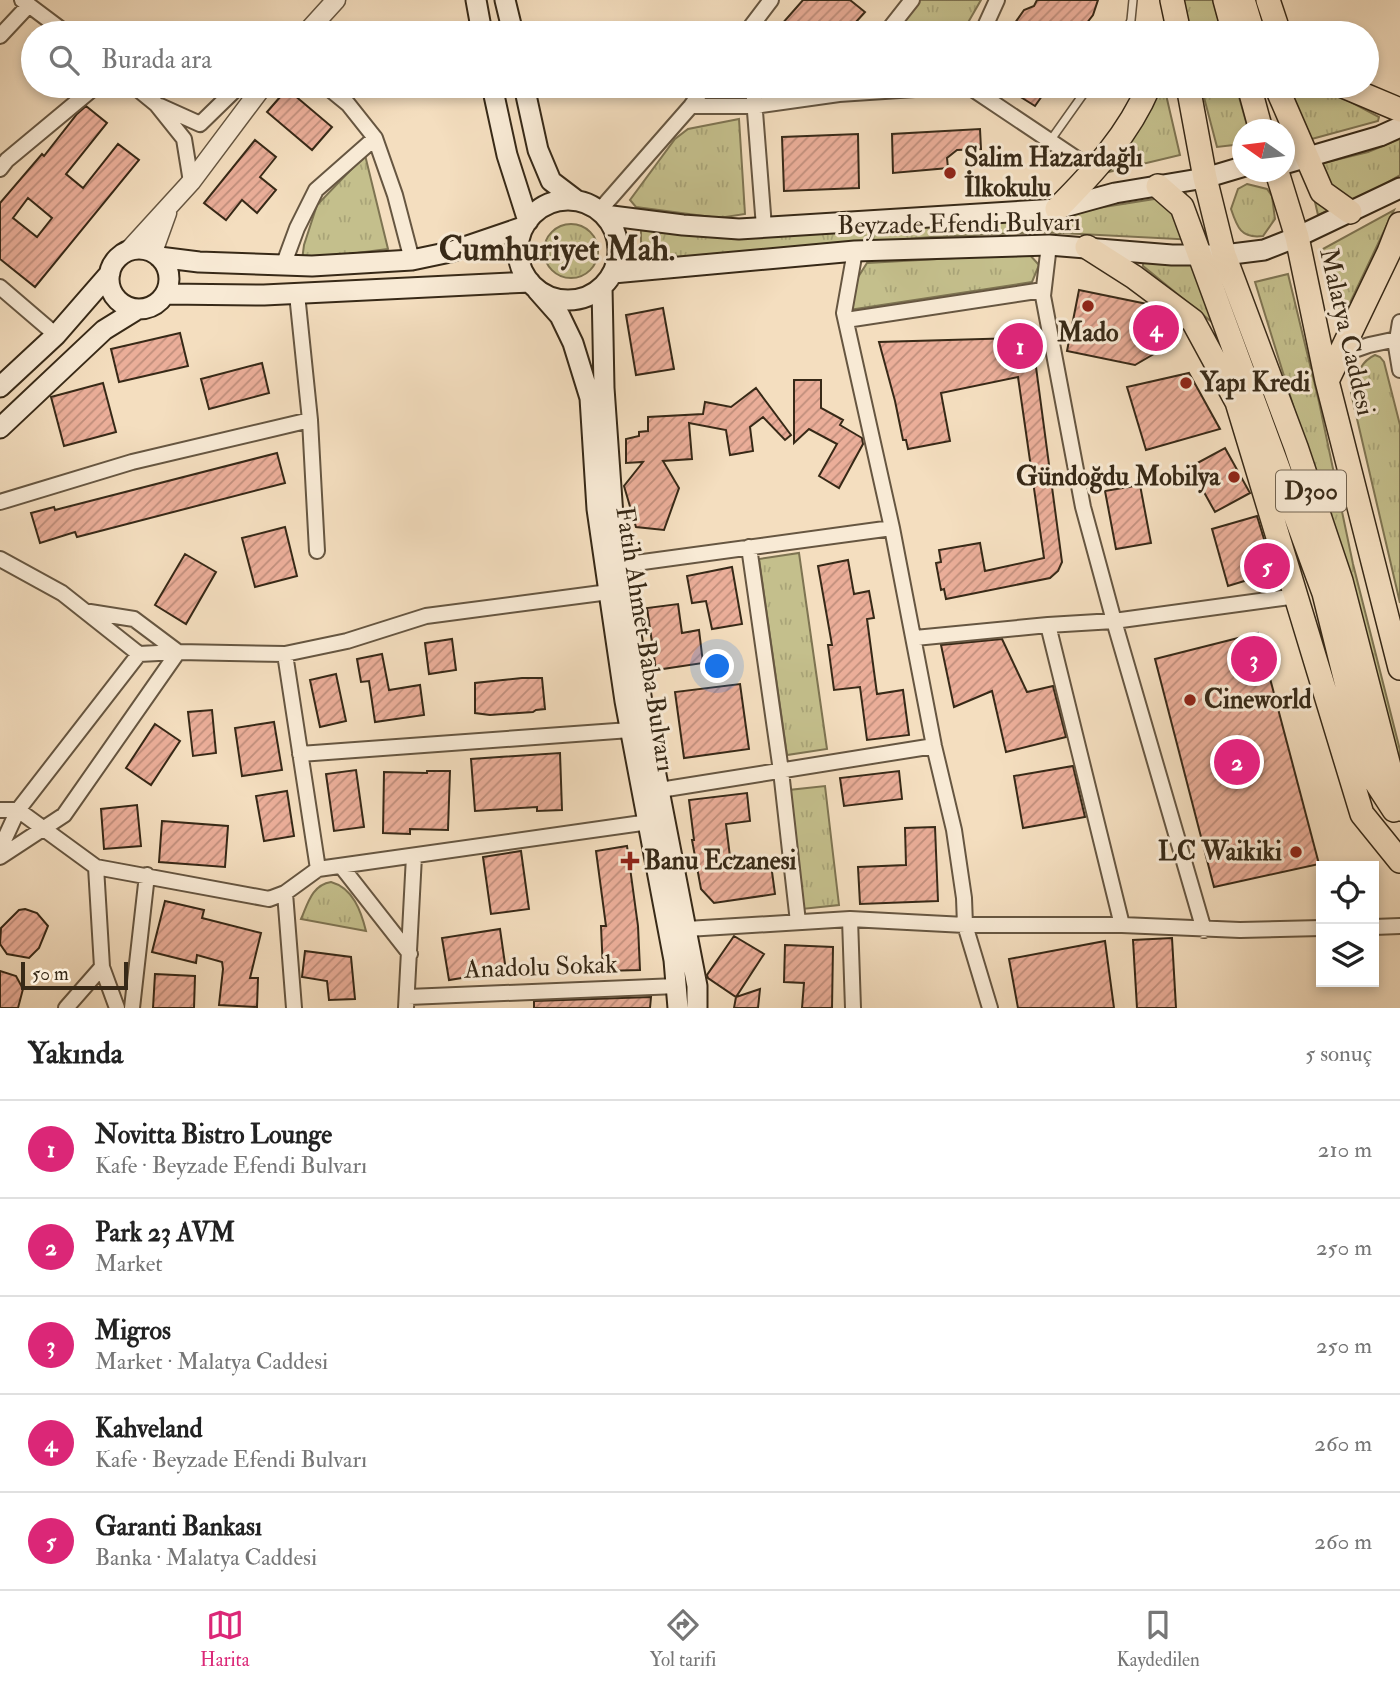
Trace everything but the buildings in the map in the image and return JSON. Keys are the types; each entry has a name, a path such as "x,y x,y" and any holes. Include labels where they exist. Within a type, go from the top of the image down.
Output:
{"highway":[{"path":"1225,0 1231,21"},
{"path":"1243,0 1249,21"},
{"path":"1268,0 1275,21"},
{"path":"1057,209 1095,171 1115,144 1142,98"},
{"name":"D300","path":"1190,98 1205,178 1224,255 1296,447 1341,581 1400,809"},
{"path":"1252,98 1258,119"},
{"path":"1281,98 1322,192 1350,212"},
{"path":"1372,98 1400,110"},
{"name":"Malatya Caddesi","path":"1280,182 1297,237 1327,381 1400,668"},
{"path":"1158,186 1182,207 1324,593 1368,770 1400,819"},
{"path":"1327,381 1400,224"},
{"path":"1087,247 1134,277 1193,321 1237,402 1362,814 1400,861"}],"main road":[{"path":"476,0 480,21"},
{"path":"505,0 510,21"},
{"path":"495,98 526,224"},
{"path":"527,98 538,150 551,181 576,200"},
{"path":"1295,161 1380,136 1400,127"},
{"name":"Beyzade Efendi Bulvarı","path":"602,213 739,229 1057,209 1115,193 1205,178 1232,170"},
{"name":"Beyzade Efendi Bulvarı","path":"607,280 855,251 1049,245 1172,255 1224,255 1264,250 1400,188"},
{"path":"561,200 576,200 592,205 613,228 618,243 618,258 607,280 587,297 570,300 553,298 534,286 526,277 519,261 518,243 533,214 546,205 561,200"},
{"path":"0,387 56,335 110,273 117,260 128,251 145,250 156,255 199,262 283,266 412,260 450,252 526,224"},
{"path":"0,428 104,331 138,309 153,305 165,294 169,275 166,265 156,255"},
{"path":"110,273 110,284 119,301 138,309"},
{"name":"Fatih Ahmet Baba Bulvarı","path":"607,280 606,414 614,530 643,708 697,986 696,1008"},
{"path":"165,294 297,294 534,286"},
{"name":"Fatih Ahmet Baba Bulvarı","path":"534,286 560,316 569,334 590,398 597,509 631,730 674,960 678,1008"}],"street":[{"path":"756,21 771,0"},
{"path":"895,21 912,0"},
{"path":"988,21 998,0"},
{"path":"0,36 26,3 50,21"},
{"path":"315,21 328,3"},
{"path":"3,162 81,98"},
{"path":"149,98 184,139 191,182"},
{"path":"156,104 200,124 227,98"},
{"path":"128,251 191,182 254,98"},
{"path":"341,98 375,138 395,195 412,260"},
{"path":"602,213 697,98"},
{"path":"754,98 764,227"},
{"path":"691,106 755,106 798,98"},
{"path":"986,98 1095,171"},
{"path":"283,266 297,228 316,190 375,138"},
{"path":"156,255 170,204"},
{"path":"1049,245 1043,290 1083,507 1204,930"},
{"path":"855,251 844,313 892,527 934,746 954,830 964,898 965,925 990,1008"},
{"path":"0,287 56,335"},
{"path":"846,320 1043,290"},
{"path":"297,294 310,421 317,551"},
{"path":"1400,322 1396,339 1400,370"},
{"path":"1340,355 1396,339"},
{"path":"0,502 132,461 310,421"},
{"path":"621,565 892,527"},
{"path":"750,547 781,771 798,922"},
{"path":"0,559 62,593 139,654 285,654 347,641 426,616 609,592"},
{"path":"915,638 1114,621 1297,596"},
{"path":"88,612 134,619 178,652"},
{"path":"1048,625 1122,925"},
{"path":"0,857 64,815 178,652"},
{"path":"0,849 18,810 139,654"},
{"path":"285,654 318,869"},
{"path":"300,754 631,730"},
{"path":"660,790 934,746"},
{"path":"0,810 18,810 96,867 269,899 285,893 318,869 649,822"},
{"path":"407,1003 414,856"},
{"path":"341,866 410,954"},
{"path":"96,867 102,967 117,1008"},
{"path":"132,1008 147,875"},
{"path":"285,893 294,1008"},
{"path":"687,929 850,919 965,925 1122,925 1204,930 1316,928"},
{"path":"850,919 853,1008"},
{"path":"1379,927 1400,926"},
{"path":"66,1008 102,967"},
{"name":"Anadolu Sokak","path":"407,1003 677,986"}],"lane":[{"path":"1131,21 1133,0"},
{"path":"1050,141 1081,98"}],"green space":[{"path":"920,0 981,0 969,21 904,21"},
{"path":"1182,0 1213,0 1219,21 1187,21"},
{"path":"1153,98 1167,98 1180,155 1109,172"},
{"path":"1204,98 1239,98 1245,119 1232,119 1232,145 1217,147"},
{"path":"1282,98 1343,98 1379,117 1378,121 1297,143 1295,119 1289,119"},
{"path":"739,119 745,214 719,218 636,207 630,200 675,139 688,129"},
{"path":"1400,139 1400,175 1318,215 1307,167 1368,152"},
{"path":"365,155 388,249 302,260 317,205"},
{"path":"1247,184 1267,189 1272,196 1275,219 1263,236 1245,234 1235,221 1231,209 1238,189"},
{"path":"1186,194 1196,240 1041,232 931,237 641,262 641,230 700,236 1085,210"},
{"path":"1394,210 1340,324 1321,250"},
{"path":"571,224 590,232 598,251 590,270 571,278 552,270 544,251 552,232"},
{"path":"1029,254 1039,265 1032,282 849,310 855,282 867,263"},
{"path":"1143,261 1210,263 1224,332 1143,266"},
{"path":"1288,274 1319,402 1353,564 1400,750 1400,783 1338,551 1255,282"},
{"path":"1375,355 1384,362 1400,425 1400,603 1351,393 1362,366"},
{"path":"799,553 827,749 787,755 759,559"},
{"path":"825,786 839,905 802,909 789,790"},
{"path":"331,882 345,889 350,895 359,908 366,931 301,919 315,891"}],"place":[{"name":"Salim Hazardağlı İlkokulu","path":"950,173"},
{"name":"Mado","path":"1088,306"},
{"name":"Kahveland","path":"1156,328"},
{"name":"Novitta Bistro Lounge","path":"1020,346"},
{"name":"Yapı Kredi","path":"1186,383"},
{"name":"Gündoğdu Mobilya","path":"1234,477"},
{"name":"Garanti Bankası","path":"1267,566"},
{"name":"Migros","path":"1254,659"},
{"name":"Cineworld","path":"1190,700"},
{"name":"Park 23 AVM","path":"1237,762"},
{"name":"LC Waikiki","path":"1296,852"},
{"name":"Banu Eczanesi","path":"630,861"}],"district":[{"name":"Cumhuriyet Mah.","path":"557,249"}]}
